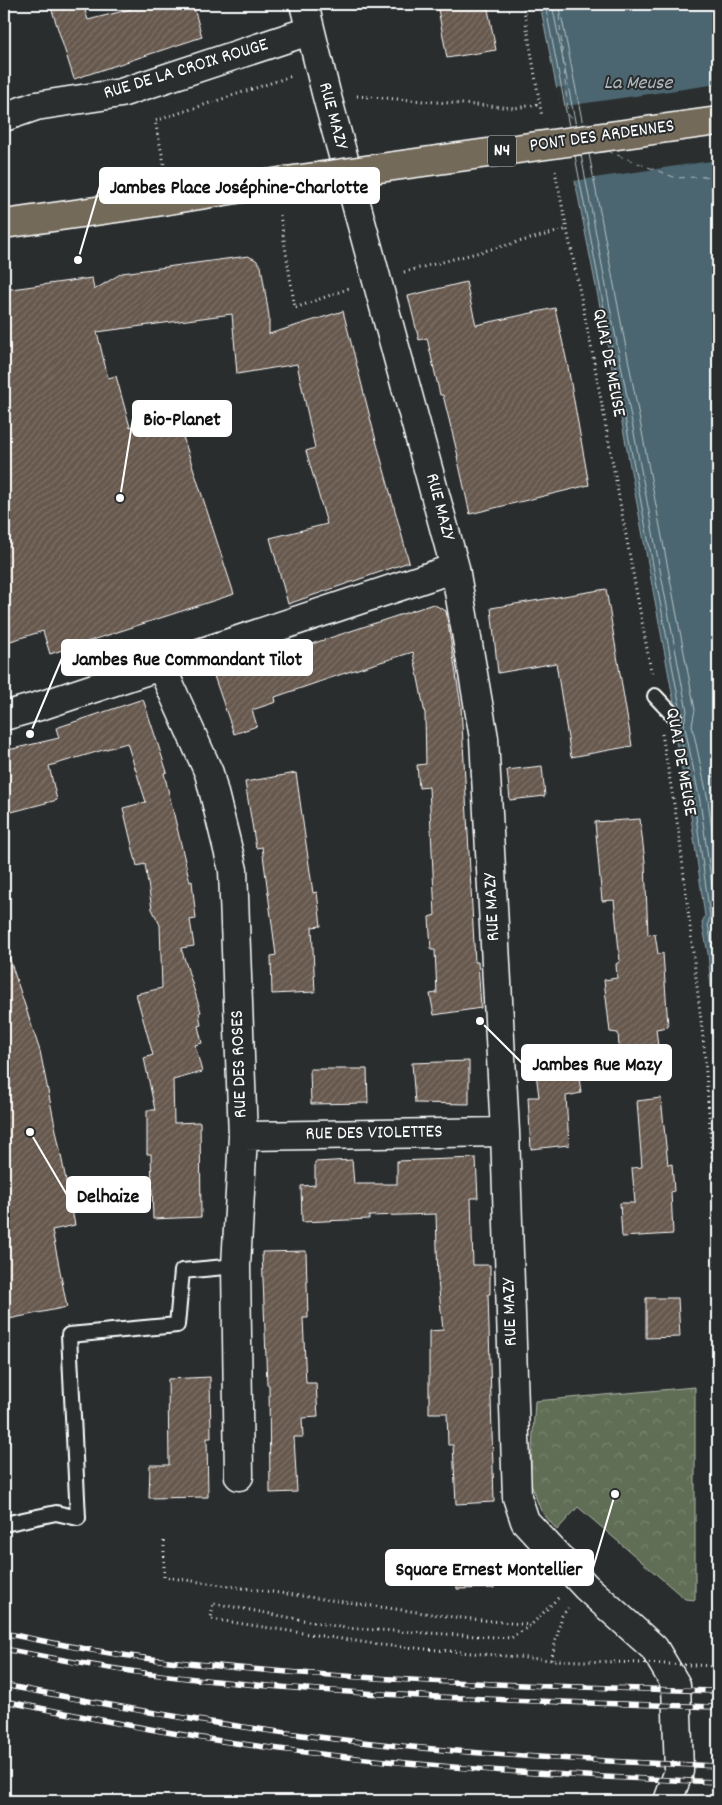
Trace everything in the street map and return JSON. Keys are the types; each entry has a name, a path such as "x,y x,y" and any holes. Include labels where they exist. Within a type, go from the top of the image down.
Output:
{"main road":[{"name":"PONT DES ARDENNES","path":"4,224 286,181 718,121"}],"street":[{"name":"RUE MAZY","path":"304,4 309,31 455,568 484,738 506,1132 517,1497 525,1521 578,1578 654,1648 676,1685 679,1771 668,1801"},
{"name":"RUE DE LA CROIX ROUGE","path":"4,116 36,106 121,93 309,31"},
{"path":"4,716 43,705 455,568"},
{"name":"RUE DES ROSES","path":"161,666 209,773 233,870 243,1136 236,1266 239,1476"},
{"name":"RUE DES VIOLETTES","path":"243,1136 506,1132"}],"lane":[{"path":"655,696 674,716"},
{"path":"4,1524 56,1513 78,1518 69,1335 178,1325 182,1270 236,1266"}],"path":[{"path":"523,4 542,115"},
{"path":"165,168 155,121 292,76 284,40"},
{"path":"326,93 515,108 540,104"},
{"path":"280,214 295,308 376,279"},
{"name":"QUAI DE MEUSE","path":"376,279 568,229 592,351 679,833 704,1046 714,1182 718,1305"},
{"path":"164,1541 164,1577 453,1617 531,1625"},
{"path":"578,1578 531,1625 511,1638 345,1628 213,1602 211,1619 381,1645 550,1660 718,1666"},
{"path":"550,1660 562,1616"}],"green space":[{"path":"695,1387 695,1600 685,1599 578,1507 557,1530 541,1511 530,1482 535,1401"}],"water":[{"name":"La Meuse","path":"540,4 718,4 718,1065 708,953 702,923 705,916 689,803 671,718 676,714 607,342"}],"pier":[{"path":"718,84 718,160 573,181 554,88 563,87 566,106"}],"building":[{"path":"50,4 83,4 88,20 131,9 130,4 193,4 202,37 74,79"},
{"path":"467,4 487,4 496,50 447,58 438,9"},
{"path":"248,256 256,260 261,266 269,316 269,334 343,311 409,562 288,604 270,538 327,524 306,451 315,448 297,364 237,374 232,314 97,332 108,378 116,376 130,427 175,412 234,594 50,654 43,631 4,643 4,290 92,278 94,290 122,273"},
{"path":"466,282 476,325 555,308 568,367 589,485 470,514 458,456 443,395 440,395 427,338 419,340 408,296"},
{"path":"606,589 632,746 571,757 556,663 498,673 491,608"},
{"path":"433,604 446,611 461,706 475,962 478,962 481,1008 434,1015 430,994 437,993 435,950 431,950 429,917 435,915 429,787 419,788 417,765 426,764 425,714 413,652 275,697 276,702 252,710 257,726 234,734 214,676"},
{"path":"143,699 167,772 164,773 190,882 192,881 196,919 190,920 194,946 181,948 201,1012 199,1013 201,1025 198,1026 202,1043 195,1045 202,1072 173,1080 174,1123 200,1122 201,1217 153,1219 151,1154 147,1154 147,1110 155,1110 144,1058 153,1055 136,994 162,988 160,925 152,909 145,864 137,866 123,808 146,802 127,743 49,766 57,800 4,814 4,751 59,738 56,728"},
{"path":"542,766 545,796 510,800 507,770"},
{"path":"296,773 313,893 317,892 321,926 312,927 315,992 272,994 271,956 276,955 262,847 256,848 245,782"},
{"path":"640,819 645,862 648,935 655,934 658,954 663,953 668,1027 656,1029 659,1055 620,1060 618,1033 610,1032 604,980 617,978 616,964 620,961 614,900 602,901 595,822"},
{"path":"8,954 40,1051 75,1225 52,1230 67,1307 4,1320 4,955"},
{"path":"469,1061 469,1104 415,1103 412,1063"},
{"path":"577,1062 581,1093 566,1096 569,1145 531,1149 528,1097 539,1097 535,1065"},
{"path":"310,1069 367,1069 368,1103 311,1104"},
{"path":"661,1098 668,1165 672,1164 674,1191 671,1192 673,1234 622,1237 620,1203 635,1203 632,1168 642,1167 637,1101"},
{"path":"476,1158 478,1198 471,1198 473,1265 490,1265 490,1294 488,1294 494,1502 456,1504 453,1445 448,1445 447,1413 429,1413 429,1331 443,1330 438,1280 436,1214 369,1216 369,1219 302,1222 301,1186 315,1185 315,1162 352,1160 354,1184 397,1184 397,1161"},
{"path":"306,1251 308,1318 303,1318 306,1383 316,1383 318,1417 302,1418 303,1437 294,1437 297,1492 270,1493 269,1385 267,1384 262,1252"},
{"path":"646,1298 678,1298 680,1337 646,1338"},
{"path":"210,1377 211,1438 207,1438 208,1497 149,1498 150,1465 169,1465 168,1379"},
{"path":"457,1557 494,1557 494,1588 457,1589"}],"ferry route":[{"path":"558,4 568,114 578,126"},
{"path":"607,151 676,178 718,176"}],"railway":[{"path":"4,1633 140,1658 299,1673 508,1685 718,1691"},
{"path":"4,1649 140,1673 299,1688 439,1697 718,1707"},
{"path":"4,1685 179,1717 357,1742 598,1761 718,1766"},
{"path":"4,1701 206,1739 355,1758 476,1769 718,1782"}],"place":[{"name":"Jambes Place Joséphine-Charlotte","path":"78,260"},
{"name":"Bio-Planet","path":"120,498"},
{"name":"Jambes Rue Commandant Tilot","path":"30,734"},
{"name":"Jambes Rue Mazy","path":"480,1021"},
{"name":"Delhaize","path":"30,1132"},
{"name":"Square Ernest Montellier","path":"615,1494"}]}
